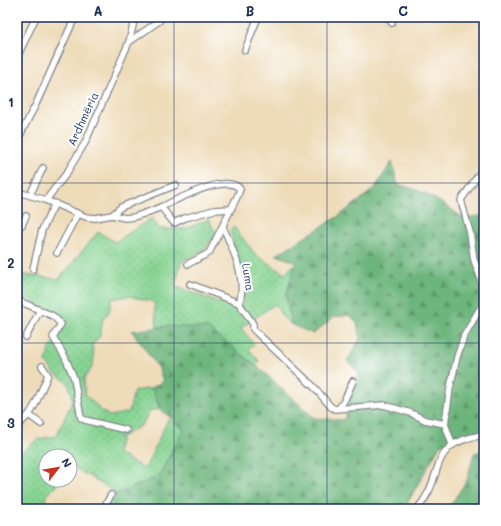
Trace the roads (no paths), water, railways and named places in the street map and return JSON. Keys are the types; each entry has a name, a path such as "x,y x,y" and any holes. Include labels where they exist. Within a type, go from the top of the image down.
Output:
{"street":[{"path":"17,57 36,17"},
{"path":"17,139 40,97 76,17"},
{"name":"Ardhmëria","path":"46,200 66,174 85,143 129,42 134,17"},
{"path":"245,50 258,17"},
{"path":"388,17 392,22"},
{"path":"129,42 159,21"},
{"path":"452,444 445,424 450,388 457,357 464,336 482,305 483,290 474,260 470,233 461,200 484,167"},
{"path":"30,195 43,168"},
{"path":"17,192 46,200 77,215 95,218 112,215 125,218 134,217 161,207 202,188 233,184 240,189 223,227 209,253 188,264"},
{"path":"112,215 121,207 176,185"},
{"path":"33,269 42,230 55,204"},
{"path":"161,207 174,223 185,218 214,210 230,209"},
{"path":"57,253 77,215"},
{"path":"17,226 22,225 26,216"},
{"name":"Luma","path":"190,284 239,303 242,294 240,273 223,227"},
{"path":"17,300 53,316 61,324 53,337 65,357 74,378 81,418 126,430"},
{"path":"239,303 253,324 253,329 256,333 314,387 330,407 338,408 384,405 445,424"},
{"path":"26,337 40,310"},
{"path":"17,426 30,415 48,375 42,366"},
{"path":"338,408 344,401 353,381"},
{"path":"30,415 41,424"},
{"path":"416,509 427,495 441,456 452,444 464,438 484,435"},
{"path":"103,509 111,495"}]}
